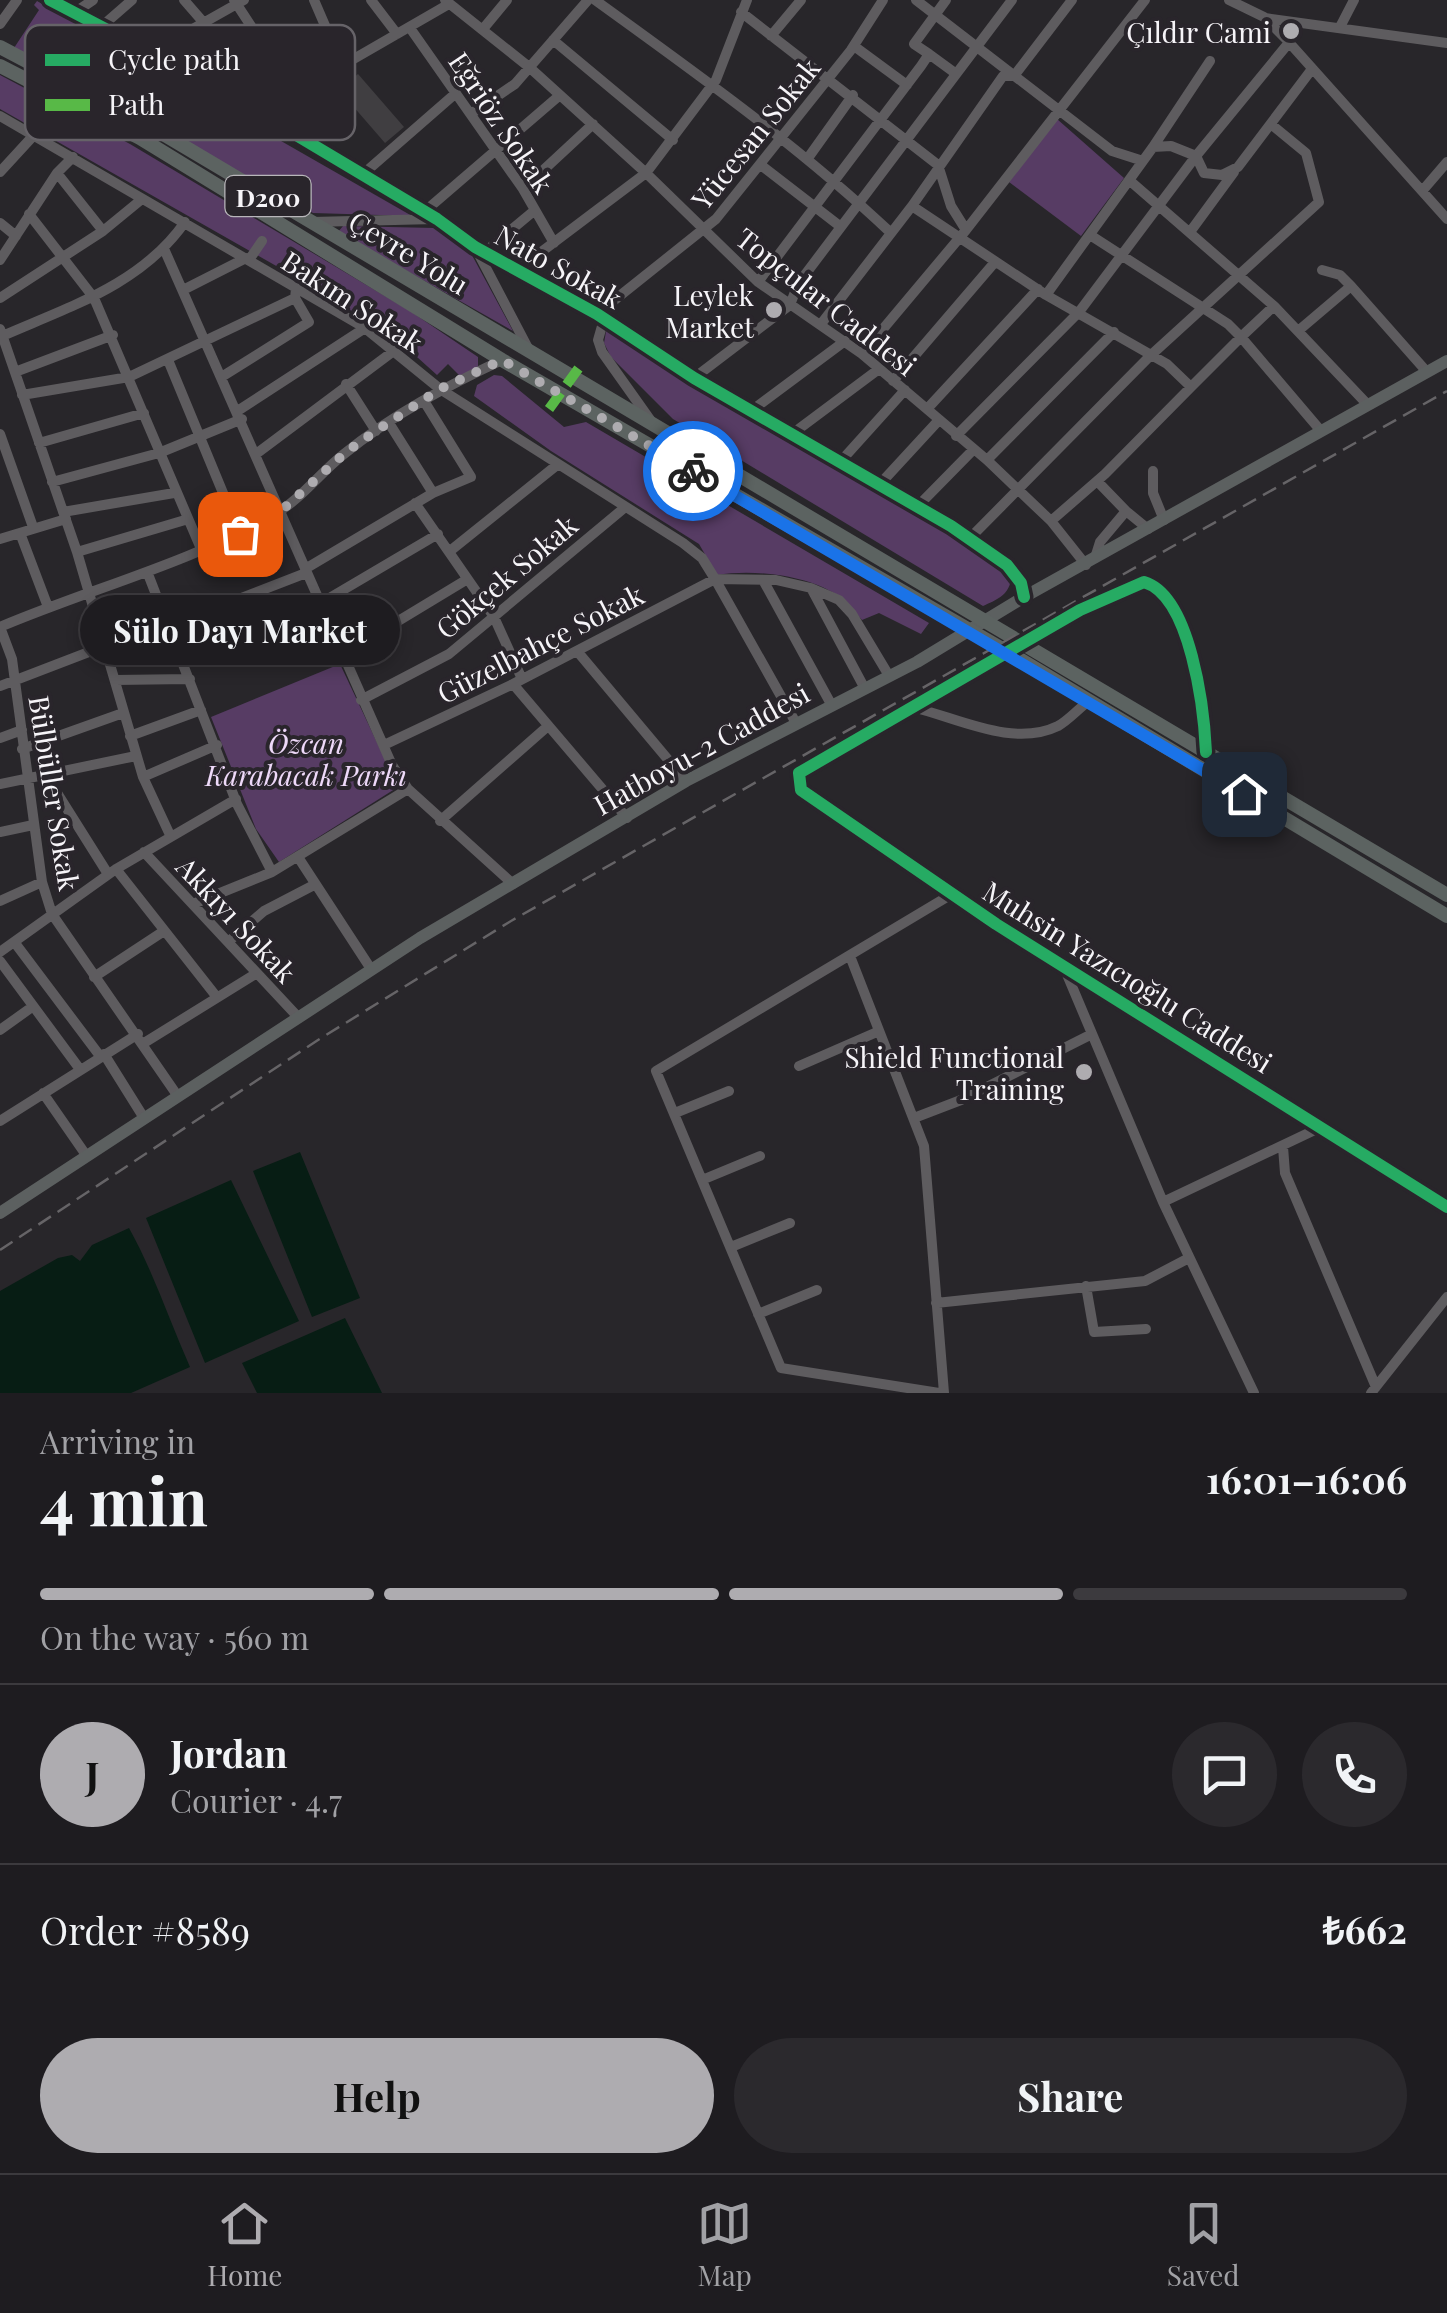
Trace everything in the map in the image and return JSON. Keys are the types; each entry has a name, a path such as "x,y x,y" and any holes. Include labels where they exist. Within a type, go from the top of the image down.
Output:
{"highway":[{"name":"Çevre Yolu","path":"0,47 25,60"},
{"name":"D200","path":"0,66 25,79"},
{"name":"D200","path":"143,140 502,360 1011,654 1447,916"},
{"name":"Çevre Yolu","path":"172,140 530,354"},
{"name":"D200","path":"530,354 1447,894"}],"main road":[{"name":"Hatboyu-2 Caddesi","path":"0,1214 370,969 513,884 686,782 917,662 1024,597 1447,360"}],"street":[{"path":"0,24 18,0"},
{"name":"Nato Sokak","path":"50,0 97,25"},
{"path":"74,13 93,0"},
{"path":"103,25 132,0"},
{"path":"184,0 204,23"},
{"path":"314,0 325,25"},
{"path":"371,0 397,34"},
{"path":"482,30 507,0"},
{"path":"471,114 506,92 591,0 783,138 891,232"},
{"path":"516,271 646,173 712,85 747,0"},
{"path":"772,36 801,0"},
{"name":"Yücesan Sokak","path":"600,316 703,232 762,166 854,46 882,0"},
{"path":"916,0 1112,150 1143,161"},
{"path":"946,0 914,44 955,73"},
{"path":"694,378 790,304 798,284 1012,0"},
{"path":"1014,76 1072,0"},
{"path":"862,354 962,234 1145,0"},
{"path":"1229,0 1264,18 1447,43"},
{"path":"1340,27 1354,0"},
{"path":"200,25 238,1 253,25"},
{"path":"355,58 410,28 447,2"},
{"name":"Topçular Caddesi","path":"447,2 529,67 758,282 862,354 987,460 1090,562"},
{"path":"742,12 938,165 962,234"},
{"path":"1264,18 1447,219"},
{"name":"Eğriöz Sokak","path":"410,28 523,189 554,243"},
{"path":"553,40 673,140"},
{"path":"956,436 1079,312 1196,156 1287,44"},
{"path":"854,46 907,85"},
{"path":"758,282 929,54"},
{"path":"927,409 1042,292 1090,235 1210,61"},
{"path":"1190,232 1312,70"},
{"path":"821,324 912,206 1004,76 1014,76"},
{"path":"362,175 456,92"},
{"path":"424,212 560,95"},
{"path":"808,158 853,95"},
{"name":"Bakım Sokak","path":"0,116 25,130"},
{"path":"523,189 592,124"},
{"path":"970,538 1150,356 1319,202 1306,153 1272,125"},
{"path":"2,164 28,140"},
{"name":"Bakım Sokak","path":"43,140 248,259 296,293 365,328 440,389 683,543 702,558 796,723"},
{"name":"Nato Sokak","path":"304,140 516,271 600,316 694,378 970,538 1007,564 1021,583 1024,597"},
{"path":"1153,147 1171,146 1196,156"},
{"path":"0,260 28,214 73,156"},
{"path":"1196,156 1198,166 1211,176 1238,167"},
{"path":"1424,190 1447,162"},
{"path":"762,166 840,227"},
{"path":"57,173 103,232"},
{"path":"1129,180 1274,306 1368,405"},
{"path":"0,298 103,232 142,199"},
{"path":"912,206 962,234 995,262 1042,292 1167,364 1191,387"},
{"path":"530,354 480,249 534,210"},
{"path":"28,214 94,298 202,552"},
{"path":"310,222 437,219"},
{"path":"170,836 143,777 77,552 1,334 94,298 165,251 185,222"},
{"path":"0,223 16,236"},
{"path":"1090,235 1241,337 1321,430"},
{"path":"183,290 248,259 262,241"},
{"path":"165,251 208,340 361,700 408,789 513,884"},
{"path":"893,380 995,262"},
{"path":"1322,270 1340,275 1427,372"},
{"path":"1298,330 1351,286"},
{"path":"22,395 129,377 296,293 309,322 223,376"},
{"path":"1051,521 1098,481 1274,306"},
{"path":"600,316 598,340 602,352 653,424"},
{"path":"52,482 159,453 200,437 240,415 365,328"},
{"path":"987,460 1114,332"},
{"path":"15,372 113,336"},
{"path":"751,411 845,341"},
{"path":"256,454 395,350"},
{"path":"168,360 240,534"},
{"path":"0,627 148,574 240,534 281,511 346,452 376,431 440,389 502,360"},
{"path":"792,434 880,370"},
{"path":"346,384 376,431"},
{"path":"841,461 906,390"},
{"path":"0,686 306,571 433,492 470,477 424,401"},
{"path":"39,443 144,413"},
{"path":"880,484 939,420"},
{"path":"389,423 433,492"},
{"path":"0,434 33,527"},
{"path":"918,506 974,449"},
{"path":"450,552 557,465"},
{"path":"1154,470 1153,493 1164,520"},
{"path":"1098,481 1148,529"},
{"path":"0,539 64,515 174,493"},
{"path":"414,503 494,617 517,682 548,726 626,818"},
{"name":"Gökçek Sokak","path":"361,700 450,654 623,508"},
{"path":"1090,562 1100,542 1126,511"},
{"path":"77,552 186,520"},
{"path":"20,533 48,607"},
{"path":"320,602 438,534"},
{"path":"148,574 236,799 272,872"},
{"path":"715,579 763,580 811,588 839,600 852,614 888,674"},
{"name":"Güzelbahçe Sokak","path":"384,745 517,682 715,579"},
{"path":"342,655 466,580"},
{"path":"763,580 831,704"},
{"path":"911,706 1080,610 1144,582 1160,588 1179,617 1205,719 1206,752"},
{"path":"811,588 864,688"},
{"name":"Bülbüller Sokak","path":"0,627 15,680 42,882 52,914 178,1096"},
{"path":"577,650 686,782"},
{"path":"115,680 190,679"},
{"path":"911,706 1002,733 1034,733 1061,725 1089,701"},
{"name":"Muhsin Yazıcıoğlu Caddesi","path":"911,706 798,773 800,790 952,894 1447,1207"},
{"path":"130,736 201,710"},
{"path":"22,748 123,714"},
{"path":"440,821 548,726"},
{"path":"0,738 22,730"},
{"path":"143,777 217,745"},
{"path":"0,784 136,756"},
{"path":"47,777 112,871 216,996"},
{"path":"192,904 272,872 408,789"},
{"path":"0,952 112,871 236,799"},
{"path":"0,832 33,825"},
{"name":"Akkıyı Sokak","path":"144,852 297,1016"},
{"path":"298,857 370,969"},
{"path":"0,901 42,882"},
{"path":"228,942 264,911 314,886"},
{"path":"850,956 924,1146 941,1393 784,1370 778,1364 656,1071 952,894"},
{"path":"94,977 164,931"},
{"path":"15,942 102,1055 144,1118"},
{"path":"1062,963 1163,1202 1254,1393"},
{"path":"2,967 79,1068"},
{"path":"0,1121 79,1068 257,973"},
{"path":"0,1030 32,1008"},
{"path":"799,1066 877,1032"},
{"path":"914,1118 961,1100 1090,1035"},
{"path":"675,1113 728,1090"},
{"path":"43,1093 86,1155"},
{"path":"1163,1202 1319,1128"},
{"path":"1283,1147 1285,1173 1374,1390 1447,1297"},
{"path":"702,1180 760,1156"},
{"path":"731,1247 790,1224"},
{"path":"936,1302 1144,1280 1189,1258"},
{"path":"1086,1286 1094,1332 1146,1329"},
{"path":"758,1314 817,1290"}],"green space":[{"path":"37,1 79,25 29,25 39,10 34,5"},
{"path":"25,31 25,54 14,48"},
{"path":"0,75 25,88 25,123 0,109"},
{"path":"1057,119 1124,178 1081,236 1009,182"},
{"path":"55,140 122,140 130,144 410,311 478,357 478,368 461,377 448,364 437,375 397,339"},
{"path":"181,140 279,140 412,216 313,213"},
{"path":"343,226 435,228 467,246 513,331 338,232"},
{"path":"607,326 977,550 1011,580 1007,590 983,606 673,419 611,357 604,343"},
{"path":"494,375 502,376 564,427 586,422 929,623 921,634 879,613 862,620 840,597 797,579 747,573 717,575 699,544 551,451 474,396 477,385"},
{"name":"Özcan Karabacak Parkı","path":"340,664 398,787 279,862 256,829 211,717"}],"shaded area":[{"path":"300,1152 360,1298 312,1317 253,1171"},
{"path":"231,1180 299,1321 205,1363 146,1218"},
{"path":"129,1228 190,1367 131,1393 0,1393 0,1291 58,1258 72,1255 80,1261 92,1245"},
{"path":"345,1318 382,1393 257,1393 242,1363"}],"building":[{"path":"358,74 404,127 385,143 355,108"}],"railway":[{"path":"0,1250 318,1040 511,921 1447,391"}],"marked path":[{"path":"549,409 581,365"}],"cycle path":[{"path":"50,0 98,25"},
{"path":"305,140 437,219 475,247 597,314 694,378 951,526 1007,565 1021,583 1024,597"},
{"path":"1206,752 1198,683 1184,631 1160,592 1144,582 1080,610 799,773 801,790 996,924 1447,1207"}],"way so far":[{"path":"240,534 281,511 346,452 376,431 440,389 502,360 693,471"}],"place":[{"name":"Çıldır Cami","path":"1291,31"},
{"name":"Leylek Market","path":"774,310"},
{"name":"Sülo Dayı Market","path":"240,534"},
{"name":"Shield Functional Training","path":"1084,1072"}],"route":[{"path":"693,471 1244,794"}]}
